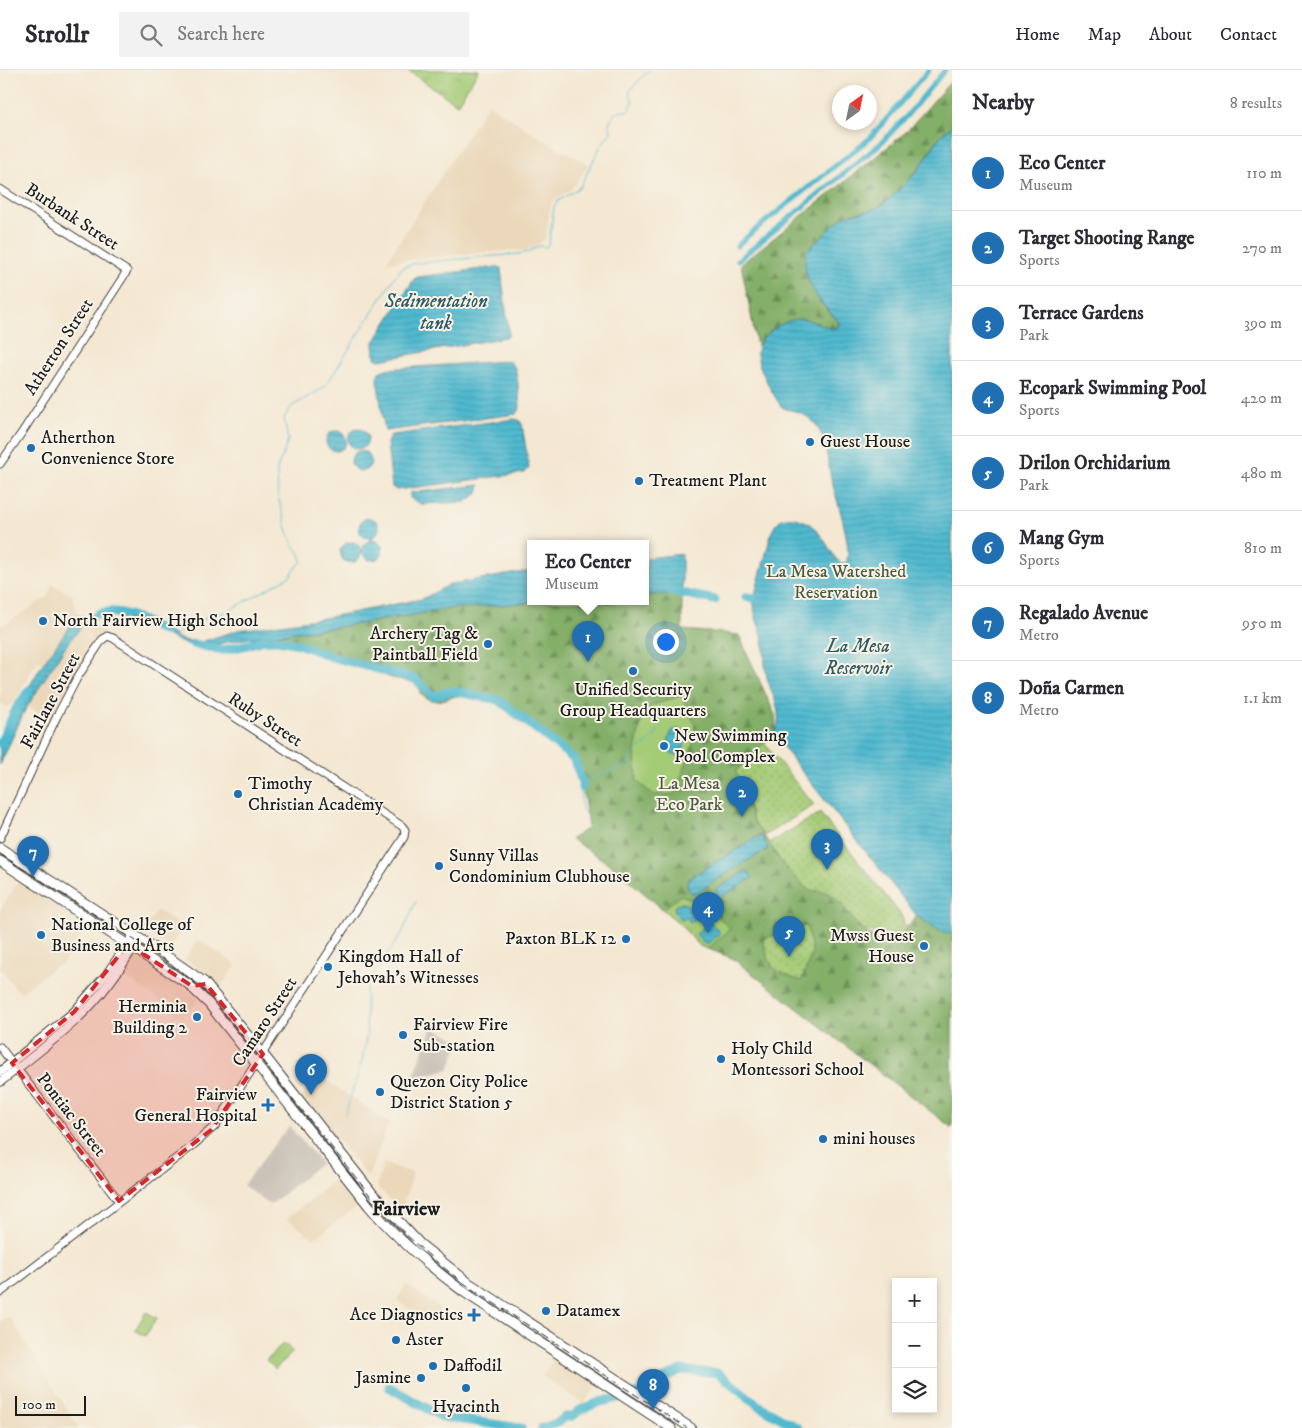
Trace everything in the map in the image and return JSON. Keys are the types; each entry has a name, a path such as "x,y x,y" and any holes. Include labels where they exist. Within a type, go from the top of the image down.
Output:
{"main road":[{"path":"0,848 201,979 366,1186 387,1211 420,1244 469,1283 691,1428"},
{"path":"0,861 193,988 209,1004 368,1206 415,1253 464,1292 671,1428"},
{"path":"0,1082 74,1012 131,946 137,936"},
{"path":"193,988 201,979"},
{"path":"0,1072 15,1066"}],"street":[{"name":"Burbank Street","path":"0,189 127,271"},
{"name":"Atherton Street","path":"0,464 127,271"},
{"name":"Ruby Street","path":"107,636 113,638 406,830"},
{"name":"Fairlane Street","path":"0,838 57,716 73,686 102,640 107,636"},
{"name":"Camaro Street","path":"0,1293 191,1148 211,1130 404,837 406,830"},
{"name":"Pontiac Street","path":"0,1047 119,1201"}],"highlighted area":[{"path":"128,944 192,986 206,984 263,1054 211,1130 119,1201 12,1063 74,1012"}],"shaded area":[{"path":"488,104 544,140 589,165 570,190 552,201 545,238 537,246 524,251 512,250 386,262"},
{"name":"North Fairview High School","path":"52,584 72,595 78,616 43,663 38,659 13,703 7,707 0,703 0,625 2,626 48,597"},
{"path":"84,620 103,631 51,720 26,706 62,648"},
{"name":"National College of Business and Arts","path":"19,881 87,926 62,964 55,966 20,993 0,968 0,910"},
{"path":"157,910 183,927 169,947 144,929"},
{"path":"198,939 236,965 219,989 203,971 185,959"},
{"path":"136,956 182,986 199,1001 179,1019 165,1003 123,976"},
{"path":"432,1027 460,1041 449,1069 413,1078"},
{"path":"318,1075 389,1123 368,1177 302,1097"},
{"path":"289,1126 321,1163 270,1205 243,1185"},
{"path":"383,1163 413,1173 401,1212 377,1186"},
{"path":"336,1179 358,1206 314,1239 287,1219"},
{"path":"406,1285 441,1308 432,1324 397,1300"},
{"path":"9,1316 79,1428 0,1428 0,1322"},
{"path":"555,1357 597,1384 584,1404 542,1376"}],"green space":[{"path":"407,70 479,70 457,104"},
{"path":"952,80 952,126 941,135 916,173 890,199 878,208 853,213 810,247 820,302 839,322 838,327 830,328 804,319 771,331 757,346 741,264 905,133"},
{"name":"La Mesa Eco Park","path":"682,594 682,630 739,635 775,715 776,731 737,771 754,823 774,849 778,858 820,890 835,898 860,927 877,939 894,940 917,916 940,931 952,934 952,1128 732,958 700,946 680,924 611,865 571,839 588,828 582,782 574,759 499,701 479,700 460,695 438,701 430,700 420,694 420,684 392,678 360,666 285,644 277,635 454,608 527,602 527,605 649,605 649,595","holes":["759,836 761,836 767,850 738,866 688,879"]},
{"name":"New Swimming Pool Complex","path":"681,696 695,724 694,741 675,794 653,795 637,781 635,751 641,722 651,706"},
{"path":"764,743 814,805 764,836 754,823 736,771"},
{"path":"820,813 901,915 905,926 896,934 871,932 861,928 840,902 830,894 810,891 801,883 785,866 769,843"},
{"path":"681,895 708,906 730,929 707,949 700,946 663,909"},
{"path":"806,926 812,953 801,981 774,968 768,957 763,939"},
{"path":"146,1312 157,1318 145,1336 135,1330"},
{"path":"284,1343 293,1352 275,1369 266,1360"}],"water":[{"name":"La Mesa Reservoir","path":"952,126 952,934 940,931 917,916 774,734 777,727 778,713 767,678 763,639 755,615 754,598 772,531 781,519 798,519 811,525 822,537 835,558 841,563 846,563 848,555 846,533 820,432 815,423 809,418 781,406 760,366 757,354 758,348 766,335 780,325 795,320 808,320 830,328 838,327 839,322 821,301 809,281 805,267 806,252 839,220 847,215 877,208 890,199 916,173 941,135"},
{"name":"Sedimentation tank","path":"501,268 509,335 380,360 375,358 374,342 414,279"},
{"path":"506,361 512,364 516,373 520,407 516,414 385,431 377,378 379,372 386,369"},
{"path":"514,419 519,420 522,424 529,468 525,473 396,490 392,487 387,443 391,435"},
{"path":"358,429 365,432 368,439 365,446 358,449 351,446 348,439 351,432"},
{"path":"336,431 343,434 346,441 343,448 336,451 329,448 326,441 329,434"},
{"path":"361,451 368,454 371,461 368,468 361,471 354,468 351,461 354,454"},
{"path":"480,485 478,493 466,502 421,504 410,498 410,493"},
{"path":"369,518 376,521 379,528 376,535 369,538 362,535 359,528 362,521"},
{"path":"370,540 376,540 382,546 382,555 378,559 369,560 362,551 363,545"},
{"path":"354,542 362,551 355,562 349,562 342,559 340,550 346,543"},
{"path":"682,554 682,594 649,595 649,558"},
{"path":"527,571 527,602 454,608 359,624 237,640 202,647 182,643 157,629 102,613 84,623 63,650 25,710 0,765 0,743 16,709 43,663 78,616 84,617 103,611 164,629 182,640 201,642 238,630 324,618 422,599 451,584"},
{"path":"678,729 686,735 683,751 678,755 671,753 668,745 672,731"},
{"path":"759,836 762,837 768,847 767,850 695,893 690,892 687,885 688,879"},
{"path":"747,870 753,878 720,897 715,890"},
{"path":"681,903 689,907 691,913 697,915 694,921 690,922 688,918 681,919 676,915 675,906"},
{"path":"710,921 720,933 706,945 696,934"}],"waterway":[{"path":"175,635 199,620 226,612 289,577 302,561 287,529 278,497 277,470 288,440 284,418 292,406 325,387 394,278 403,267 415,263 518,254 528,252 539,246 546,247 549,243 554,206 558,201 580,187 601,145 611,132 609,123 615,113 629,110 633,102 629,92 649,70"},
{"path":"737,246 870,138 929,70"},
{"path":"738,260 880,144 905,118 945,70"},
{"path":"671,591 715,600"},
{"path":"746,597 754,598"},
{"path":"98,614 106,612 123,613 140,619 163,631"},
{"path":"193,644 224,650 263,640 278,640 299,644 332,657 415,679 433,696 454,691 499,700 574,759 582,782 582,788"},
{"path":"0,744 16,709 29,690"},
{"path":"585,814 581,801 582,788 596,776 622,768 629,762 632,755 653,738 658,731"},
{"path":"345,1114 362,1061 367,1034 366,990 369,981 402,933 416,901"},
{"path":"542,1428 557,1423 565,1417 573,1416 580,1410 600,1402 635,1394 651,1394 659,1381 681,1370 718,1373 758,1405 798,1428"},
{"path":"389,1387 442,1417 521,1428"}],"railway":[{"path":"0,854 158,955 204,991 218,1005 377,1204 411,1240 436,1261 475,1291 687,1428"}],"place":[{"name":"Guest House","path":"810,442"},
{"name":"Atherthon Convenience Store","path":"31,448"},
{"name":"Treatment Plant","path":"639,481"},
{"name":"North Fairview High School","path":"43,621"},
{"name":"Archery Tag & Paintball Field","path":"488,644"},
{"name":"Eco Center","path":"588,662"},
{"name":"Unified Security Group Headquarters","path":"633,671"},
{"name":"New Swimming Pool Complex","path":"664,746"},
{"name":"Timothy Christian Academy","path":"238,794"},
{"name":"Target Shooting Range","path":"742,817"},
{"name":"Sunny Villas Condominium Clubhouse","path":"439,866"},
{"name":"Terrace Gardens","path":"827,870"},
{"name":"Regalado Avenue","path":"33,877"},
{"name":"Ecopark Swimming Pool","path":"708,933"},
{"name":"National College of Business and Arts","path":"41,935"},
{"name":"Paxton BLK 12","path":"626,939"},
{"name":"Mwss Guest House","path":"924,946"},
{"name":"Drilon Orchidarium","path":"789,957"},
{"name":"Kingdom Hall of Jehovah's Witnesses","path":"328,967"},
{"name":"Herminia Building 2","path":"197,1017"},
{"name":"Fairview Fire Sub-station","path":"403,1035"},
{"name":"Holy Child Montessori School","path":"721,1059"},
{"name":"Quezon City Police District Station 5","path":"380,1092"},
{"name":"Mang Gym","path":"311,1095"},
{"name":"Fairview General Hospital","path":"268,1105"},
{"name":"mini houses","path":"823,1139"},
{"name":"Datamex","path":"546,1311"},
{"name":"Ace Diagnostics","path":"474,1315"},
{"name":"Aster","path":"396,1340"},
{"name":"Daffodil","path":"433,1366"},
{"name":"Jasmine","path":"421,1378"},
{"name":"Hyacinth","path":"466,1388"},
{"name":"Doña Carmen","path":"653,1410"}],"district":[{"name":"Fairview","path":"406,1209"}],"park label":[{"name":"La Mesa Watershed Reservation","path":"836,582"}]}
